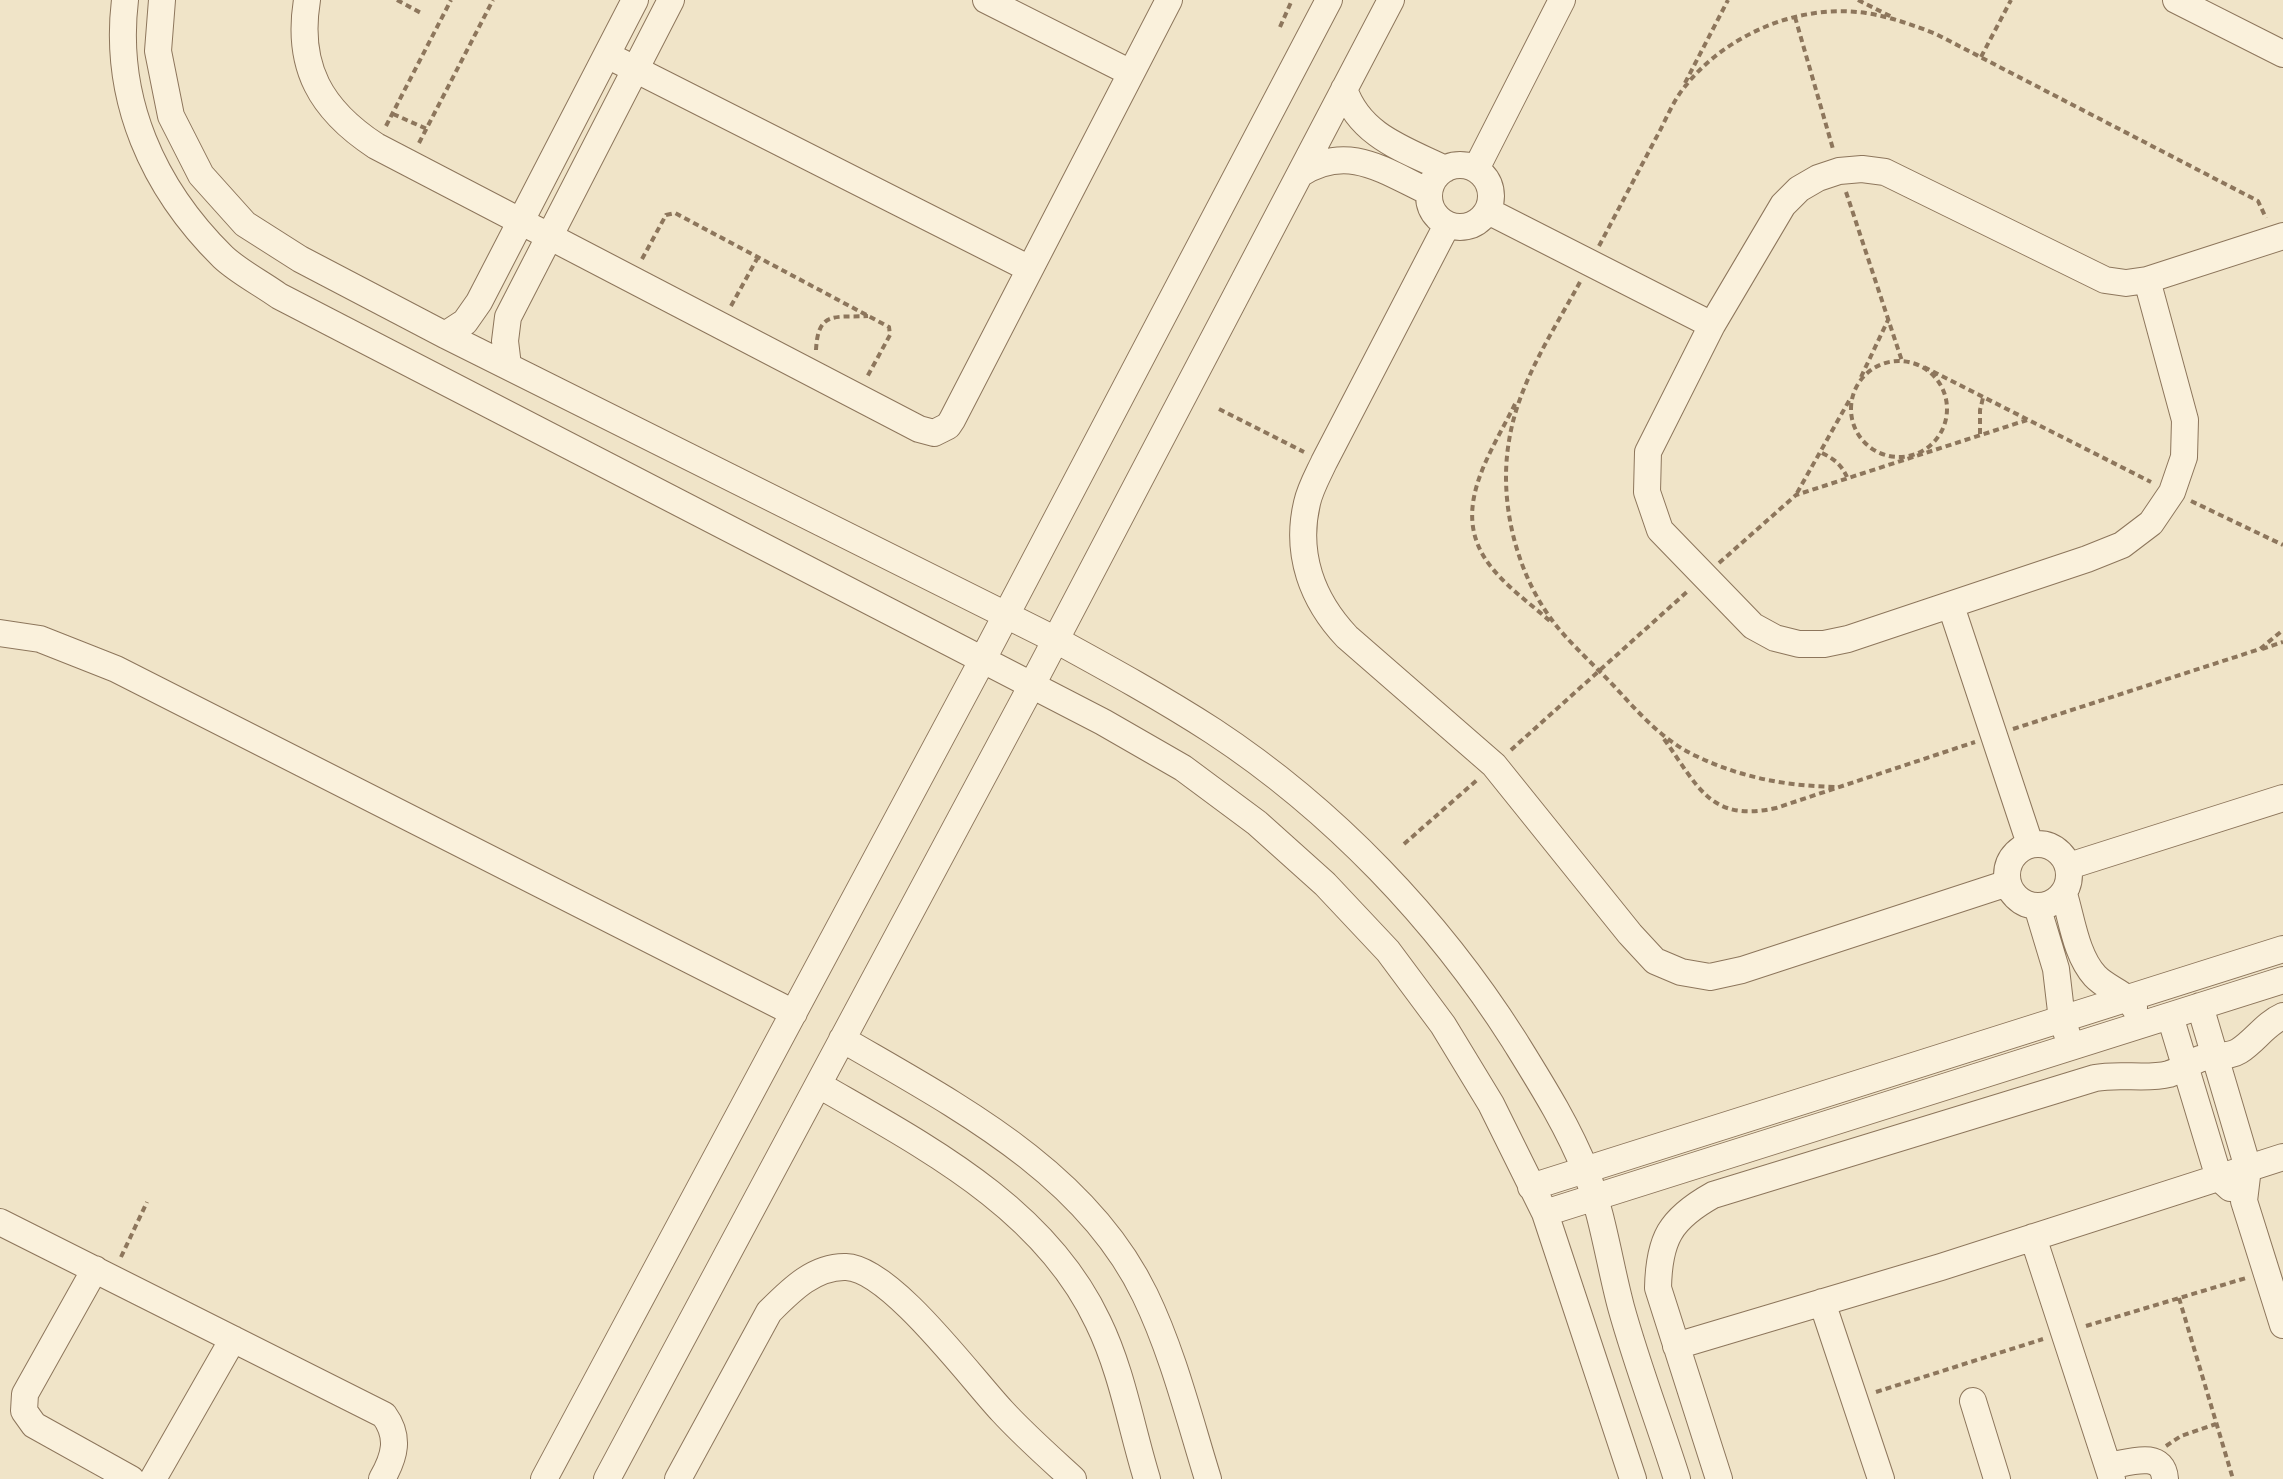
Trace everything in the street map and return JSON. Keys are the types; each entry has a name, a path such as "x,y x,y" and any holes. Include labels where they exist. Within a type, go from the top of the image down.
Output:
{"street":[{"path":"125,0 122,28 128,93 148,155 181,211 225,259 279,296 1103,722 1183,768 1257,823 1325,884 1388,951 1443,1025 1491,1104 1545,1213 1633,1479"},
{"path":"162,0 158,51 171,116 201,175 245,224 300,259 445,335 1056,640 1131,681 1214,731 1292,789 1364,853 1430,924 1489,1001 1541,1083 1585,1170 1595,1197 1622,1309 1677,1479"},
{"path":"307,0 304,18 306,49 314,79 328,106 351,130 376,146 926,432 934,433 948,426 1169,0"},
{"path":"445,335 465,322 479,302 635,0"},
{"path":"508,366 505,341 508,317 671,0"},
{"path":"986,0 1131,73"},
{"path":"544,1479 983,659 1329,0"},
{"path":"607,1479 1056,640 1391,0"},
{"path":"1476,169 1562,0"},
{"path":"2176,0 2283,54"},
{"path":"607,55 1030,269"},
{"path":"1344,89 1356,116 1377,136 1445,169"},
{"path":"1364,162 1377,136"},
{"path":"1300,174 1314,164 1331,159 1348,159 1364,162 1429,192"},
{"path":"1461,165 1476,169 1483,175 1491,192 1488,211 1481,220 1470,226 1458,228 1447,225 1433,211 1429,192 1445,169 1461,165"},
{"path":"2147,280 2185,420 2184,457 2172,492 2151,523 2122,545 1848,639 1824,644 1799,644 1775,638 1753,626 1660,530 1652,511 1646,472 1648,452 1712,325 1783,205 1799,189 1818,178 1839,171 1862,169 1885,172 2105,280 2126,283 2147,280 2278,238"},
{"path":"1488,211 1712,325"},
{"path":"1447,225 1324,462 1307,502 1303,531 1305,562 1313,590 1328,617 1494,765 1630,934 1655,961 1681,972 1710,977 1742,970 2008,883"},
{"path":"479,302 508,317"},
{"path":"1951,606 2030,844"},
{"path":"0,633 40,639 143,681 794,1013"},
{"path":"2069,866 2283,798"},
{"path":"2042,843 2054,847 2069,866 2070,876 2064,894 2056,901 2037,906 2024,903 2014,895 2008,883 2007,871 2011,859 2019,849 2030,844 2042,843"},
{"path":"2064,894 2084,961 2111,990 2129,999 2136,1014 2130,1029"},
{"path":"2037,906 2056,969 2062,1020 2070,1039 2078,1044"},
{"path":"1531,1187 2283,949"},
{"path":"2056,969 2084,961"},
{"path":"1545,1213 2283,980"},
{"path":"2200,1006 2248,1168 2244,1201 2283,1325"},
{"path":"2170,1016 2219,1178 2244,1201"},
{"path":"1719,1479 1658,1288 1658,1259 1668,1231 1687,1209 1713,1195 2095,1078 2124,1074 2171,1074 2204,1057 2227,1056 2239,1051 2262,1029 2283,1016"},
{"path":"842,1039 981,1121 1031,1159 1094,1220 1136,1278 1159,1326 1208,1479"},
{"path":"819,1085 957,1168 1049,1246 1087,1300 1099,1323 1127,1403 1147,1479"},
{"path":"2196,1099 2225,1091"},
{"path":"1676,1346 2283,1157"},
{"path":"0,1222 384,1415 395,1436 395,1448 382,1479"},
{"path":"2033,1237 2110,1472 2150,1460 2162,1470"},
{"path":"678,1479 769,1312 788,1292 812,1275 832,1268 849,1267 866,1273 898,1297 1004,1413 1073,1479"},
{"path":"103,1273 29,1386 23,1402 24,1411 34,1425 131,1479"},
{"path":"1822,1302 1881,1479"},
{"path":"153,1479 233,1339"},
{"path":"1973,1401 1997,1479"}],"path":[{"path":"397,0 421,13"},
{"path":"376,146 451,0"},
{"path":"409,163 493,0"},
{"path":"1280,27 1292,0"},
{"path":"1728,0 1480,475 1472,499 1471,524 1479,549 1493,570 1558,627 1662,736 1706,797 1728,810 1752,814 2283,642"},
{"path":"1858,0 1936,34 2258,201 2278,238"},
{"path":"1981,57 2011,0"},
{"path":"1681,90 1705,65 1732,44 1763,28 1795,17 1841,12 1898,19"},
{"path":"1795,17 1839,171 1902,361"},
{"path":"393,114 427,129"},
{"path":"632,279 666,215 672,212 889,327 891,332 857,396"},
{"path":"728,311 758,257"},
{"path":"816,356 818,328 822,322 831,318 868,316"},
{"path":"1888,319 1855,391 1852,413 1859,435 1866,444 1886,455 1909,456 1930,446 1938,438 1947,417 1945,394 1933,374 1924,367"},
{"path":"1600,672 1796,495 1861,380 1879,365 1902,361 1924,367 2283,545"},
{"path":"1520,395 1508,442 1506,491 1512,528 1531,586 1558,627"},
{"path":"1980,434 1983,398"},
{"path":"1219,409 1324,462"},
{"path":"1796,495 2027,420"},
{"path":"1822,453 1842,466 1847,477"},
{"path":"2260,649 2283,630"},
{"path":"1662,736 1693,755 1728,770 1800,786 1837,787"},
{"path":"103,1273 147,1202"},
{"path":"2179,1298 2233,1479"},
{"path":"2162,1470 2162,1450 2170,1441 2216,1424"}]}
